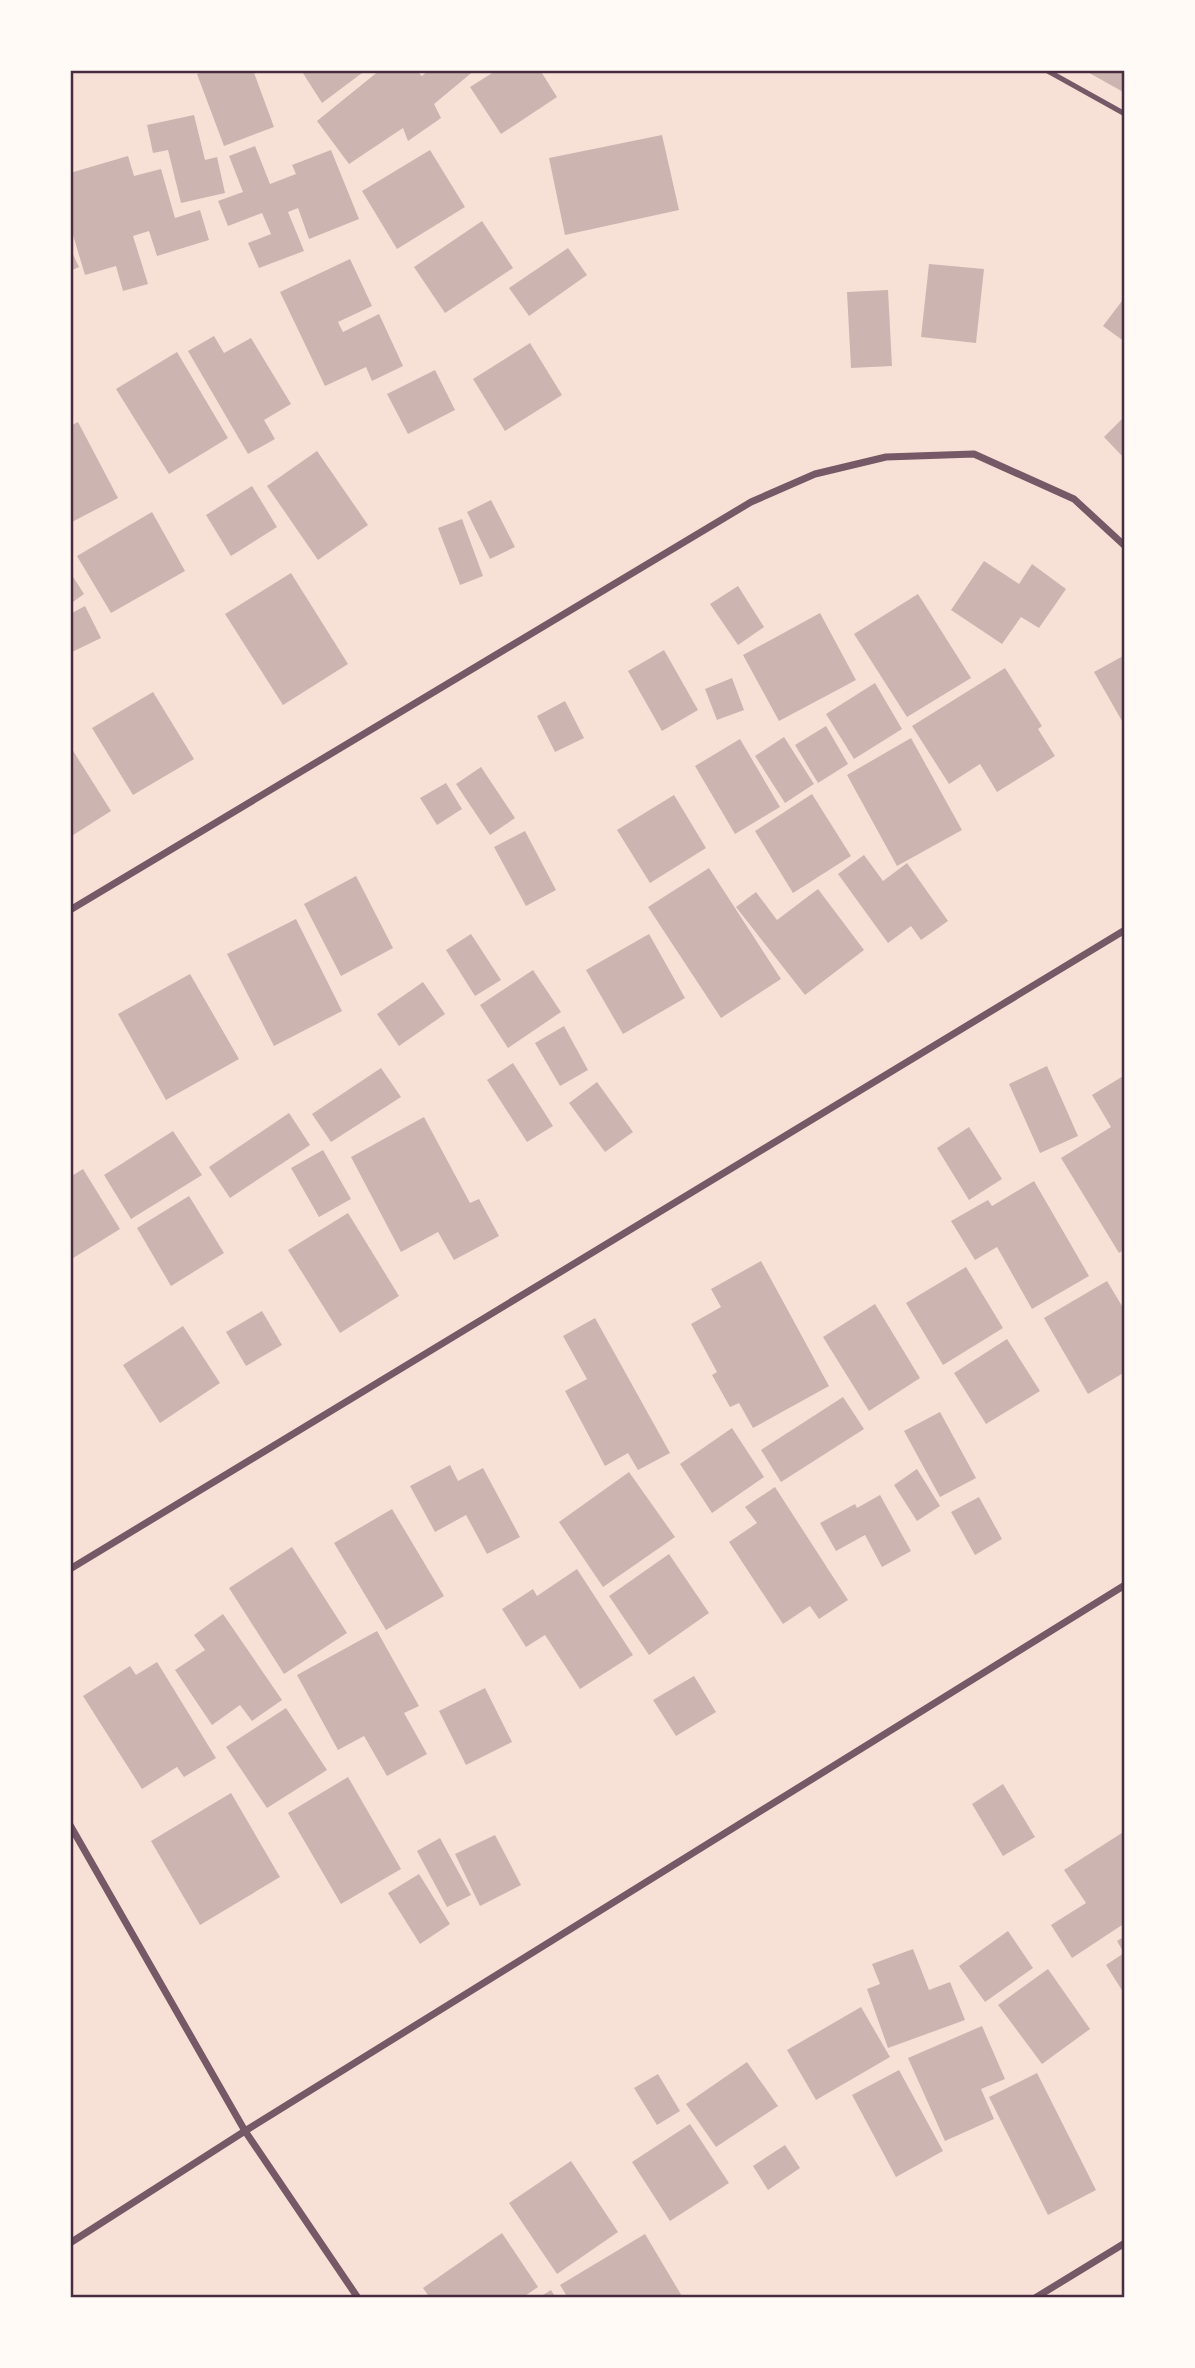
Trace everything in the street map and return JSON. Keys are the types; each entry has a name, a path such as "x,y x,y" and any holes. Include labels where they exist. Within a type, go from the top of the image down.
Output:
{"street":[{"path":"70,910 751,502 815,474 886,457 974,454 1074,499 1125,546"},
{"path":"70,1569 1125,930"},
{"path":"70,2242 1125,1585"},
{"path":"70,1825 245,2132 358,2298"},
{"path":"1035,2298 1125,2244"}],"lane":[{"path":"1046,70 1125,114"}],"building":[{"path":"209,70 253,70 274,127 224,146 197,74"},
{"path":"301,70 366,70 322,103"},
{"path":"380,70 416,70 422,76 429,70 475,70 434,104 441,118 408,141 403,128 349,164 317,121"},
{"path":"497,70 540,70 557,97 501,134 470,87"},
{"path":"1084,70 1125,70 1125,93"},
{"path":"194,115 205,160 217,157 225,193 181,203 168,150 153,153 147,125"},
{"path":"662,135 679,210 565,235 549,158"},
{"path":"255,146 270,184 296,174 292,165 331,150 359,219 309,239 298,208 288,212 304,251 259,268 248,243 271,234 262,213 228,226 218,201 243,192 229,156"},
{"path":"430,150 465,207 397,249 362,191"},
{"path":"128,156 134,176 161,169 175,218 200,210 209,240 157,256 149,231 133,236 148,284 123,291 116,266 85,275 70,225 70,173"},
{"path":"482,221 513,268 445,313 414,267"},
{"path":"70,248 79,267 70,271"},
{"path":"568,248 587,275 529,316 509,288"},
{"path":"350,259 372,306 338,322 343,332 379,314 403,366 372,381 366,367 325,386 280,292"},
{"path":"929,264 984,269 976,343 921,337"},
{"path":"888,290 892,366 851,368 847,292"},
{"path":"1125,297 1125,342 1103,326"},
{"path":"214,336 224,353 251,338 291,404 264,420 275,439 248,454 188,351"},
{"path":"530,343 562,395 505,431 473,379"},
{"path":"177,352 228,438 169,474 116,389"},
{"path":"435,370 455,410 408,434 387,394"},
{"path":"1125,416 1125,459 1104,437"},
{"path":"78,422 118,498 70,523 70,426"},
{"path":"317,451 368,525 318,560 267,486"},
{"path":"252,486 277,527 231,556 206,515"},
{"path":"491,500 515,547 490,559 467,512"},
{"path":"152,512 185,571 111,613 77,556"},
{"path":"462,519 483,576 460,585 438,528"},
{"path":"984,561 1019,584 1032,564 1066,589 1039,628 1021,617 1002,644 951,610"},
{"path":"70,572 84,594 70,604"},
{"path":"291,573 348,664 283,705 225,614"},
{"path":"738,586 764,627 738,645 710,604"},
{"path":"918,594 971,678 907,717 854,634"},
{"path":"85,606 101,638 72,652 70,614"},
{"path":"820,613 856,680 779,721 743,655"},
{"path":"664,650 698,710 662,731 628,671"},
{"path":"1125,655 1125,719 1122,721 1094,672"},
{"path":"1005,668 1042,726 1038,729 1055,756 997,792 980,764 949,784 912,726"},
{"path":"732,678 744,710 717,720 705,689"},
{"path":"875,683 902,729 854,759 826,714"},
{"path":"153,692 194,759 133,795 92,728"},
{"path":"565,701 584,738 555,752 537,716"},
{"path":"826,726 848,764 818,783 795,745"},
{"path":"784,737 814,784 785,803 755,756"},
{"path":"911,738 962,830 897,866 847,775"},
{"path":"740,739 780,807 735,834 695,766"},
{"path":"70,746 111,811 70,837"},
{"path":"481,767 515,818 490,835 456,784"},
{"path":"446,783 462,809 437,825 420,798"},
{"path":"812,794 851,856 793,893 755,831"},
{"path":"674,795 706,848 650,883 617,830"},
{"path":"525,831 556,890 526,906 494,847"},
{"path":"864,855 883,881 907,863 948,921 921,940 911,926 888,943 838,874"},
{"path":"709,868 781,979 721,1018 648,907"},
{"path":"356,876 393,948 341,976 304,904"},
{"path":"818,889 864,950 805,995 736,907 756,892 777,920"},
{"path":"296,919 342,1011 274,1046 227,954"},
{"path":"471,934 501,980 475,996 446,950"},
{"path":"649,934 685,998 623,1034 586,970"},
{"path":"533,970 561,1012 508,1048 480,1005"},
{"path":"190,974 239,1059 166,1100 118,1014"},
{"path":"423,982 445,1014 399,1046 377,1014"},
{"path":"564,1026 588,1070 560,1086 535,1043"},
{"path":"513,1063 553,1126 527,1142 487,1080"},
{"path":"1047,1066 1078,1136 1040,1153 1009,1084"},
{"path":"381,1068 401,1097 331,1142 312,1114"},
{"path":"1125,1075 1125,1249 1119,1253 1061,1158 1111,1127 1092,1095"},
{"path":"597,1082 633,1132 605,1152 569,1103"},
{"path":"289,1113 310,1145 230,1198 209,1167"},
{"path":"424,1117 470,1203 479,1199 499,1236 454,1260 438,1232 401,1252 351,1157"},
{"path":"969,1127 1002,1179 969,1200 937,1148"},
{"path":"173,1131 202,1175 131,1219 104,1175"},
{"path":"323,1150 351,1199 319,1217 291,1168"},
{"path":"83,1169 120,1229 70,1260 70,1177"},
{"path":"1034,1181 1089,1276 1032,1309 997,1247 975,1260 951,1221 988,1200 992,1206"},
{"path":"189,1196 224,1253 171,1286 137,1228"},
{"path":"348,1213 399,1296 340,1333 288,1250"},
{"path":"761,1261 829,1386 753,1428 739,1403 730,1407 712,1375 717,1372 691,1324 721,1307 711,1289"},
{"path":"966,1267 1003,1328 943,1365 906,1303"},
{"path":"1107,1281 1125,1311 1125,1372 1088,1394 1044,1318"},
{"path":"875,1304 920,1378 869,1411 823,1337"},
{"path":"262,1311 282,1345 246,1366 226,1332"},
{"path":"595,1318 670,1453 638,1470 628,1453 605,1466 565,1391 587,1379 563,1336"},
{"path":"183,1326 220,1383 160,1423 123,1365"},
{"path":"1007,1339 1040,1391 986,1424 954,1373"},
{"path":"843,1397 864,1429 781,1482 761,1450"},
{"path":"940,1412 976,1478 940,1497 904,1431"},
{"path":"732,1428 764,1477 712,1513 680,1464"},
{"path":"450,1465 458,1481 483,1468 520,1537 487,1554 466,1515 435,1532 410,1486"},
{"path":"917,1469 940,1506 917,1521 894,1485"},
{"path":"629,1472 675,1537 603,1587 559,1522"},
{"path":"775,1487 848,1600 819,1619 810,1606 783,1624 729,1542 757,1523 745,1507"},
{"path":"880,1495 911,1551 882,1567 865,1535 836,1551 820,1523 855,1504 857,1508"},
{"path":"979,1497 1002,1539 975,1555 951,1512"},
{"path":"392,1509 444,1596 386,1630 334,1543"},
{"path":"292,1547 347,1633 284,1674 229,1588"},
{"path":"669,1554 709,1613 649,1655 609,1596"},
{"path":"577,1569 633,1655 580,1689 545,1635 526,1647 502,1609 533,1589 537,1596"},
{"path":"223,1614 282,1700 252,1721 240,1705 212,1725 175,1670 205,1650 194,1635"},
{"path":"377,1631 419,1706 404,1713 427,1754 387,1776 364,1736 338,1750 297,1675"},
{"path":"157,1662 216,1758 184,1777 177,1767 142,1789 83,1696 130,1666 136,1675"},
{"path":"694,1676 716,1712 676,1736 653,1700"},
{"path":"485,1688 512,1742 466,1765 439,1711"},
{"path":"286,1708 327,1770 267,1808 226,1747"},
{"path":"348,1777 401,1869 341,1904 288,1813"},
{"path":"1003,1784 1035,1837 1003,1856 972,1804"},
{"path":"231,1793 280,1877 200,1925 151,1841"},
{"path":"1125,1831 1125,1923 1072,1958 1051,1925 1086,1903 1064,1870"},
{"path":"495,1835 521,1885 480,1906 455,1854"},
{"path":"440,1838 471,1895 447,1907 417,1851"},
{"path":"419,1874 450,1924 420,1944 388,1893"},
{"path":"1008,1931 1033,1968 985,2002 959,1966"},
{"path":"1125,1936 1125,1995 1106,1965 1124,1953 1117,1941"},
{"path":"913,1949 929,1990 950,1982 965,2020 888,2048 867,1989 880,1984 872,1964"},
{"path":"1048,1969 1090,2029 1042,2064 998,2005"},
{"path":"861,2007 890,2057 816,2100 787,2050"},
{"path":"982,2026 1005,2079 981,2089 994,2119 945,2141 908,2058"},
{"path":"747,2062 778,2106 716,2147 686,2104"},
{"path":"899,2070 943,2151 896,2177 852,2095"},
{"path":"1037,2073 1096,2190 1048,2215 989,2097"},
{"path":"658,2074 680,2111 657,2125 634,2088"},
{"path":"690,2124 729,2183 670,2221 632,2162"},
{"path":"785,2145 800,2168 768,2190 753,2166"},
{"path":"571,2161 618,2232 557,2274 509,2203"},
{"path":"502,2233 538,2287 522,2298 430,2298 423,2288"},
{"path":"645,2234 683,2298 568,2298 560,2285"},
{"path":"551,2290 556,2298 538,2298"}]}
